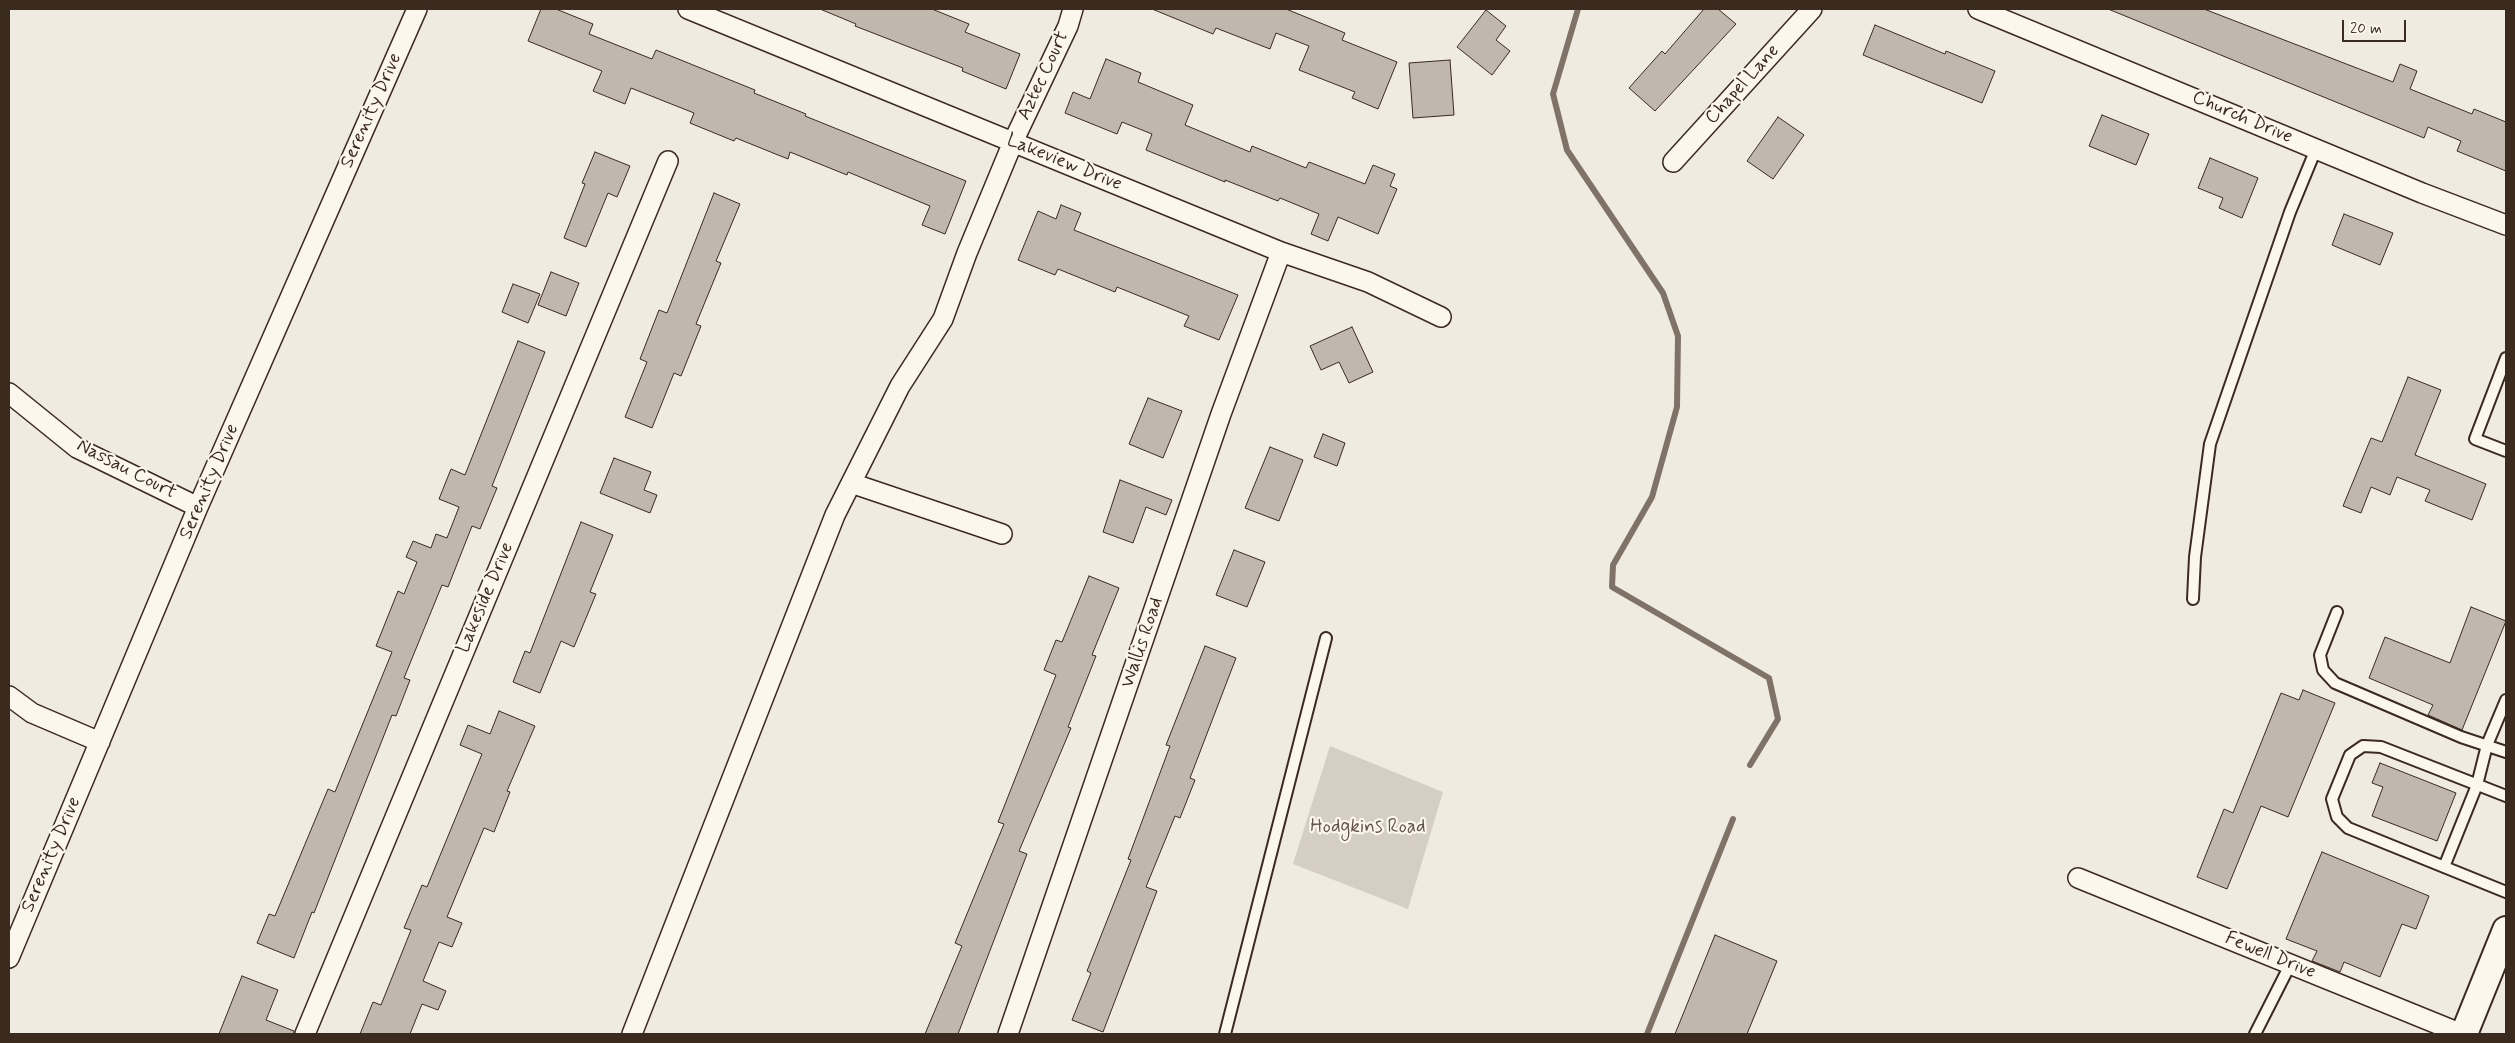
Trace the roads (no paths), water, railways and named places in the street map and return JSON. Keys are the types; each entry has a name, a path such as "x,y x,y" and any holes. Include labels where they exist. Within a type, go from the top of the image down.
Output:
{"main road":[{"path":"2463,1034 2506,930"}],"street":[{"name":"Serenity Drive","path":"9,958 198,507 417,9"},
{"name":"Lakeview Drive","path":"690,9 1281,252 1368,282 1441,317"},
{"name":"Aztec Court","path":"632,1034 835,515 900,386 944,319 967,252 1014,142 1068,26 1073,9"},
{"name":"Chapel Lane","path":"1673,162 1812,9"},
{"name":"Church Drive","path":"1978,9 2506,226"},
{"name":"Lakeside Drive","path":"305,1034 668,161"},
{"name":"Wallis Road","path":"1008,1034 1221,414 1281,252"},
{"name":"Nassau Court","path":"9,393 77,448 198,507"},
{"path":"851,483 1002,534"},
{"path":"9,696 32,712 100,742"},
{"name":"Fewell Drive","path":"2078,878 2463,1034"}],"lane":[{"path":"2193,599 2195,557 2210,444 2245,337 2290,212 2316,149"},
{"path":"2506,358 2475,439 2506,451"},
{"path":"2337,612 2320,655 2323,670 2335,683 2461,737 2506,752"},
{"path":"1225,1034 1326,638"},
{"path":"2444,867 2477,785 2488,745 2506,700"},
{"path":"2506,796 2381,747 2363,746 2350,755 2332,799 2337,817 2348,828 2506,892"},
{"path":"2255,1034 2290,964"}],"waterway":[{"path":"1578,9 1553,94 1567,150 1663,293 1678,336 1677,407 1652,497 1613,565 1612,587 1769,678 1778,719 1750,765"},
{"path":"1647,1034 1733,819"}],"park label":[{"name":"Hodgkins Road","path":"1368,828"}]}
